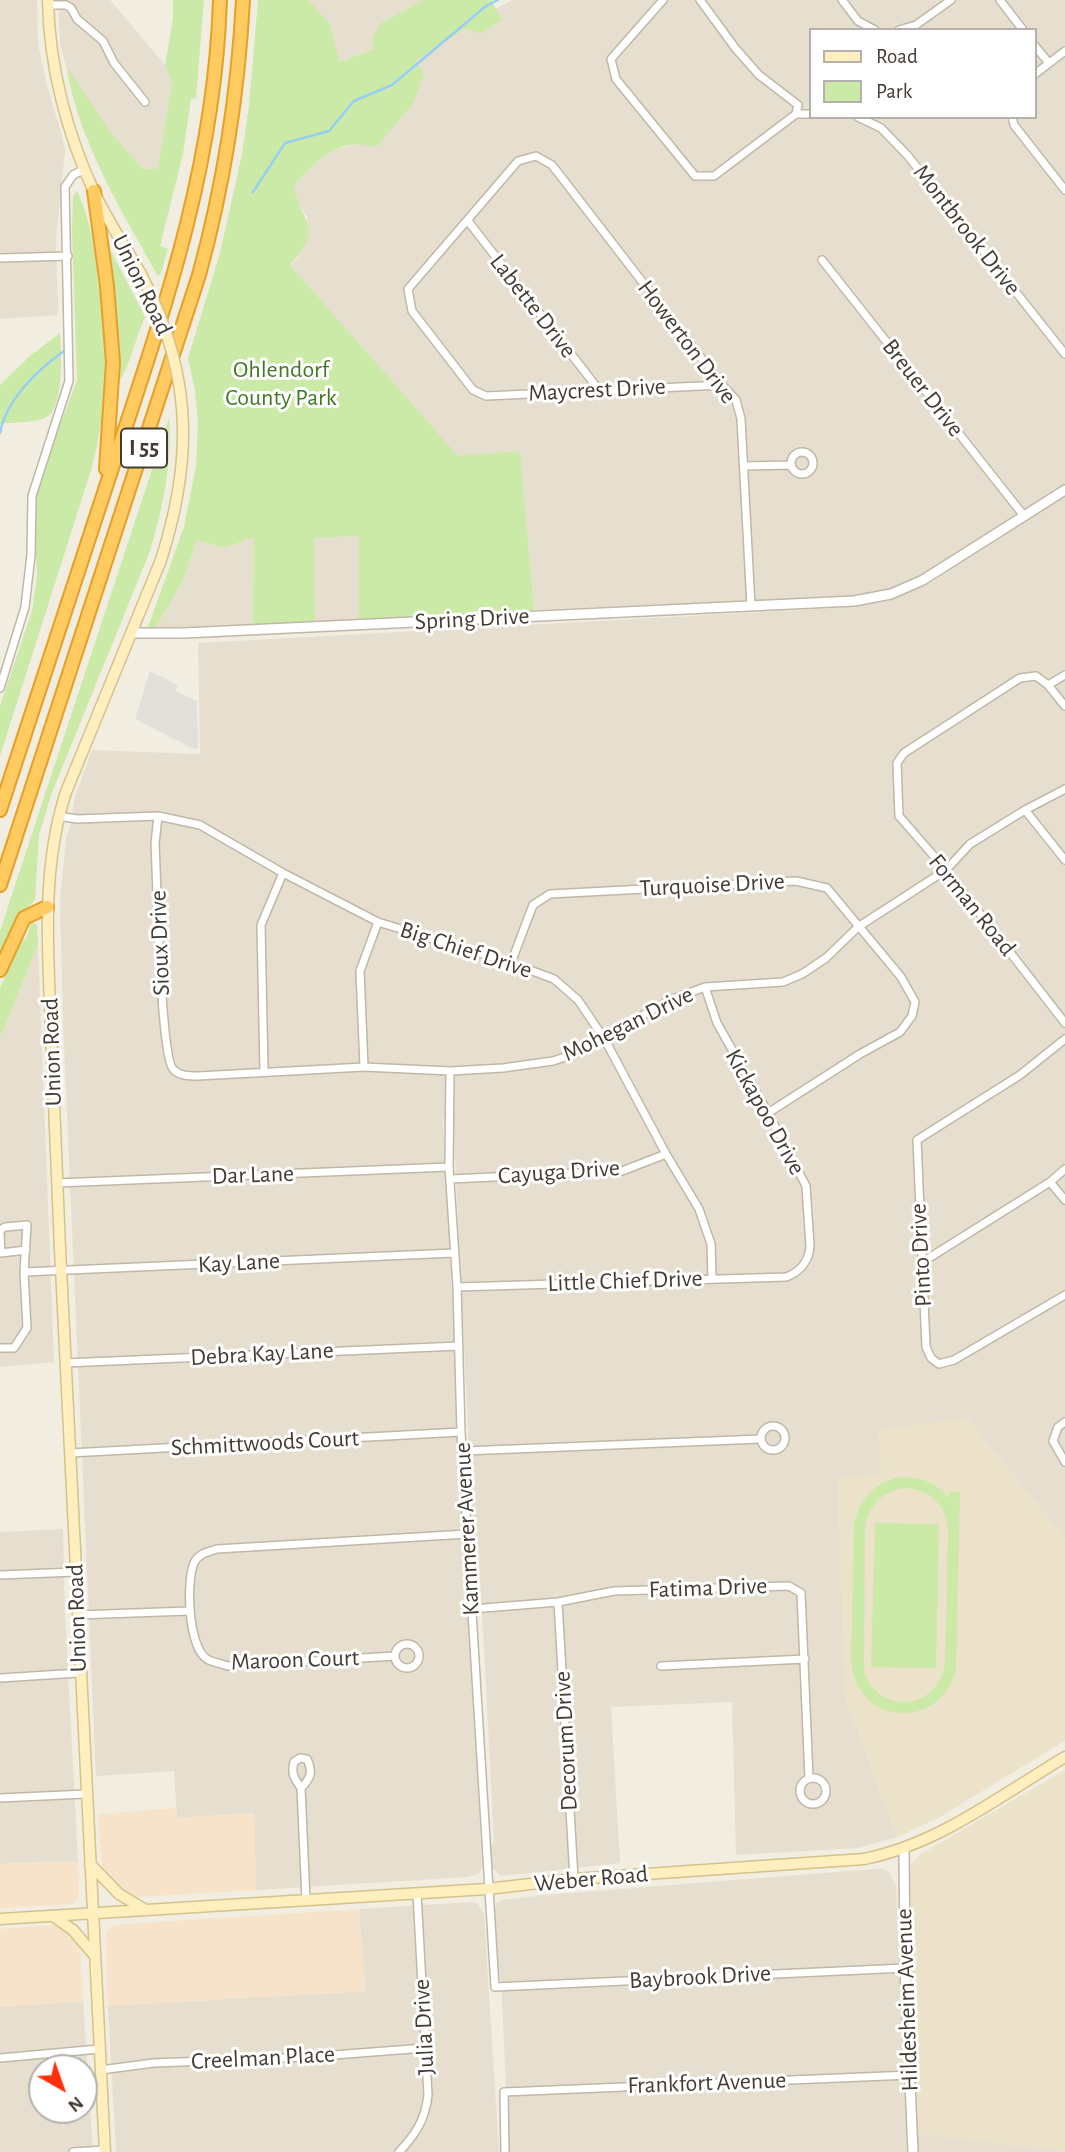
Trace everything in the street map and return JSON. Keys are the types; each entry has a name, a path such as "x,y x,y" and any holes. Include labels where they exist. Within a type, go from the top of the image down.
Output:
{"highway":[{"name":"I 55","path":"0,810 168,300 191,213 209,118 219,0"},
{"name":"I 55","path":"0,885 199,275 215,216 231,131 243,0"},
{"path":"94,191 107,286 113,362 104,491"},
{"path":"0,970 24,918 47,907"}],"main road":[{"name":"Union Road","path":"48,3 56,77 85,169 94,191 158,308 171,344 181,397 183,427 181,475 171,529 58,816 50,864 47,907 79,1673 105,2151"},
{"name":"Weber Road","path":"0,1919 487,1889 574,1879 848,1861 904,1849 948,1827 1065,1757"},
{"path":"90,1864 119,1894 145,1910"},
{"path":"52,1916 73,1930 95,1956"}],"street":[{"path":"663,0 611,59 617,79 695,176 715,176 796,114 810,114"},
{"path":"700,0 736,50 759,75 798,105 796,114"},
{"path":"842,0 858,21 871,28"},
{"path":"906,28 916,25 951,0"},
{"path":"1000,0 1021,28"},
{"path":"48,3 71,8 77,19 103,41 114,63 145,102"},
{"path":"1037,48 1049,63"},
{"path":"1037,72 1065,51"},
{"name":"Montbrook Drive","path":"862,119 881,128 908,156 1065,354"},
{"path":"1012,119 1014,125 1065,190"},
{"name":"Howerton Drive","path":"468,221 518,161 536,156 552,165 736,400 741,419 751,606"},
{"path":"0,688 26,607 31,555 32,496 69,381 65,187 74,174 85,169"},
{"name":"Maycrest Drive","path":"468,221 408,289 412,311 473,390 486,396 722,385"},
{"name":"Labette Drive","path":"468,221 599,390"},
{"path":"0,258 68,256"},
{"name":"Breuer Drive","path":"822,260 1024,516"},
{"path":"744,466 790,465"},
{"path":"1024,516 1065,490"},
{"name":"Spring Drive","path":"131,633 184,633 872,598 923,580 1024,516"},
{"path":"1065,675 1048,685 1065,705"},
{"name":"Forman Road","path":"1048,685 1035,677 1020,678 904,753 897,763 896,781 899,816 946,870 1065,1023"},
{"name":"Mohegan Drive","path":"173,1069 184,1075 198,1076 364,1067 450,1071 503,1068 553,1061 586,1050 673,999 705,987 783,982 802,974 826,958 858,927 946,870 970,844 1065,789"},
{"path":"1025,810 1065,860"},
{"name":"Big Chief Drive","path":"58,816 158,816 200,825 283,873 378,922 554,979 579,1000 605,1040 666,1154 699,1209 711,1244 712,1278"},
{"name":"Sioux Drive","path":"158,816 155,844 163,1014 168,1058 173,1069"},
{"path":"264,1071 261,925 283,873"},
{"name":"Turquoise Drive","path":"511,963 533,905 550,894 796,881 827,888 910,990 915,1002 912,1016 907,1026 768,1113"},
{"path":"364,1067 360,971 378,922"},
{"name":"Kickapoo Drive","path":"705,987 717,1023 806,1186 810,1253 803,1267 792,1275"},
{"name":"Pinto Drive","path":"1065,1039 1020,1075 917,1140 926,1347 930,1358 939,1364 954,1360 1065,1295"},
{"name":"Kammerer Avenue","path":"450,1071 449,1167 457,1287 461,1432 495,1987"},
{"name":"Cayuga Drive","path":"450,1179 622,1171 666,1154"},
{"name":"Dar Lane","path":"57,1183 449,1167"},
{"path":"921,1263 1050,1182 1065,1169"},
{"path":"1050,1182 1065,1200"},
{"path":"0,1349 14,1348 27,1328 24,1272 26,1250 27,1225 5,1227 0,1231 1,1253 26,1250"},
{"name":"Kay Lane","path":"24,1272 454,1253"},
{"name":"Little Chief Drive","path":"457,1287 792,1275"},
{"name":"Debra Kay Lane","path":"65,1363 459,1346"},
{"path":"1065,1422 1058,1427 1053,1441 1065,1462"},
{"name":"Schmittwoods Court","path":"70,1453 461,1432"},
{"path":"464,1451 761,1439"},
{"path":"77,1615 190,1611 194,1563 199,1555 217,1549 467,1534"},
{"path":"0,1575 75,1572"},
{"name":"Fatima Drive","path":"472,1609 558,1602 614,1591 789,1586 801,1593 809,1778"},
{"name":"Decorum Drive","path":"558,1602 574,1879"},
{"name":"Maroon Court","path":"190,1611 196,1645 205,1658 228,1666 394,1656"},
{"path":"661,1666 805,1659"},
{"path":"0,1678 79,1673"},
{"path":"301,1788 306,1900"},
{"path":"0,1798 86,1794"},
{"name":"Hildesheim Avenue","path":"904,1849 905,1968 913,2152"},
{"name":"Julia Drive","path":"399,2152 414,2137 426,2116 428,2095 417,1893"},
{"name":"Baybrook Drive","path":"495,1987 905,1968"},
{"name":"Creelman Place","path":"100,2070 154,2063 307,2057 425,2048"},
{"path":"0,2058 99,2049"},
{"name":"Frankfort Avenue","path":"505,2152 504,2092 910,2074"},
{"path":"73,2152 105,2151"}],"shaded area":[{"path":"0,0 37,0 38,44 63,139 65,152 56,239 58,315 0,319"},
{"path":"58,0 110,0 165,65 172,83 158,169 143,169 109,130 67,70 60,43"},
{"path":"309,0 424,0 382,22 374,49 338,62 330,24"},
{"path":"512,0 1065,0 1065,485 927,572 887,591 854,596 534,610 520,452 458,457 290,265 298,257 307,216 297,202 294,186 309,168 331,151 362,143 414,61 466,28 502,20 495,9"},
{"path":"1065,496 1065,1539 968,1419 881,1475 845,1696 897,1837 858,1848 736,1855 732,1702 611,1707 620,1863 501,1876 492,1868 490,1848 494,1842 484,1648 481,1602 476,1592 453,1119 443,1118 482,1868 478,1874 468,1877 256,1890 254,1813 177,1818 174,1771 96,1776 60,901 66,839 75,796 92,750 200,754 198,643 872,604 929,584"},
{"path":"359,536 359,620 315,622 313,538"},
{"path":"254,537 253,625 154,631 183,580 197,540 224,548"},
{"path":"150,671 178,685 175,691 197,701 198,749 135,719"},
{"path":"38,945 54,1362 0,1367 0,1038"},
{"path":"968,1419 1065,1539 1065,1741 938,1818 897,1837 845,1696 837,1477 881,1475 878,1429"},
{"path":"63,1529 78,1861 0,1864 0,1532"},
{"path":"1065,1770 1065,2151 916,2133 909,1966 909,1866 921,1854"},
{"path":"176,1808 177,1818 254,1813 256,1890 136,1897 116,1888 102,1866 98,1814"},
{"path":"78,1861 79,1898 73,1904 0,1908 0,1864"},
{"path":"883,1869 890,1873 896,1886 907,2152 509,2152 501,1979 497,1970 497,1903 502,1900 545,1895"},
{"path":"473,1902 478,1904 484,1914 499,2152 116,2152 108,2006 365,1991 359,1909"},
{"path":"359,1909 366,1991 108,2006 106,1932 113,1925"},
{"path":"57,1925 65,1928 80,1944 83,2001 0,2007 0,1929"},
{"path":"83,2001 87,2054 28,2054 28,2124 91,2124 93,2152 0,2152 0,2007"},
{"path":"916,2133 1065,2151 1065,2152 917,2152"}],"green space":[{"path":"173,0 204,0 196,98 191,99 183,154 160,246 168,249 158,276 92,151 73,97 67,70 109,130 143,169 158,169 172,83 165,65 173,19"},
{"name":"Ohlendorf County Park","path":"258,0 309,0 330,24 339,62 374,49 372,38 382,22 424,0 491,0 502,20 480,34 466,28 415,61 424,73 413,104 375,148 351,145 329,153 294,186 309,233 307,242 290,265 458,456 520,451 534,610 359,620 359,536 314,538 315,622 253,625 254,537 224,548 197,540 183,580 154,631 148,627 184,527 196,466 198,423 188,358 220,253 242,154"},
{"path":"77,191 91,234 102,306 106,374 102,418 92,467 0,756 0,706 32,611 37,577 34,506 37,486 77,380 72,230 73,196"},
{"path":"111,251 145,317 118,384 117,330 108,257"},
{"path":"60,333 59,392 51,412 40,420 0,424 0,385 30,356"},
{"path":"169,418 166,486 150,551 51,795 39,835 35,900 16,919 0,955 0,931"},
{"path":"31,923 37,924 38,945 0,1038 0,988 20,942 26,939"},
{"path":"900,1477 920,1479 938,1487 948,1497 949,1492 960,1492 956,1670 947,1690 933,1704 916,1712 899,1713 881,1708 867,1698 856,1682 851,1660 856,1518 868,1495 890,1480","holes":["899,1489 917,1490 937,1502 947,1522 945,1662 941,1678 933,1690 922,1698 909,1702 884,1696 872,1687 864,1673 865,1529 874,1506 885,1495"]},
{"path":"875,1523 939,1524 936,1668 871,1667"}],"waterway":[{"path":"253,192 285,143 329,131 354,101 392,85 486,6 498,0"},
{"path":"0,433 9,409 24,387 43,367 64,351"}]}
